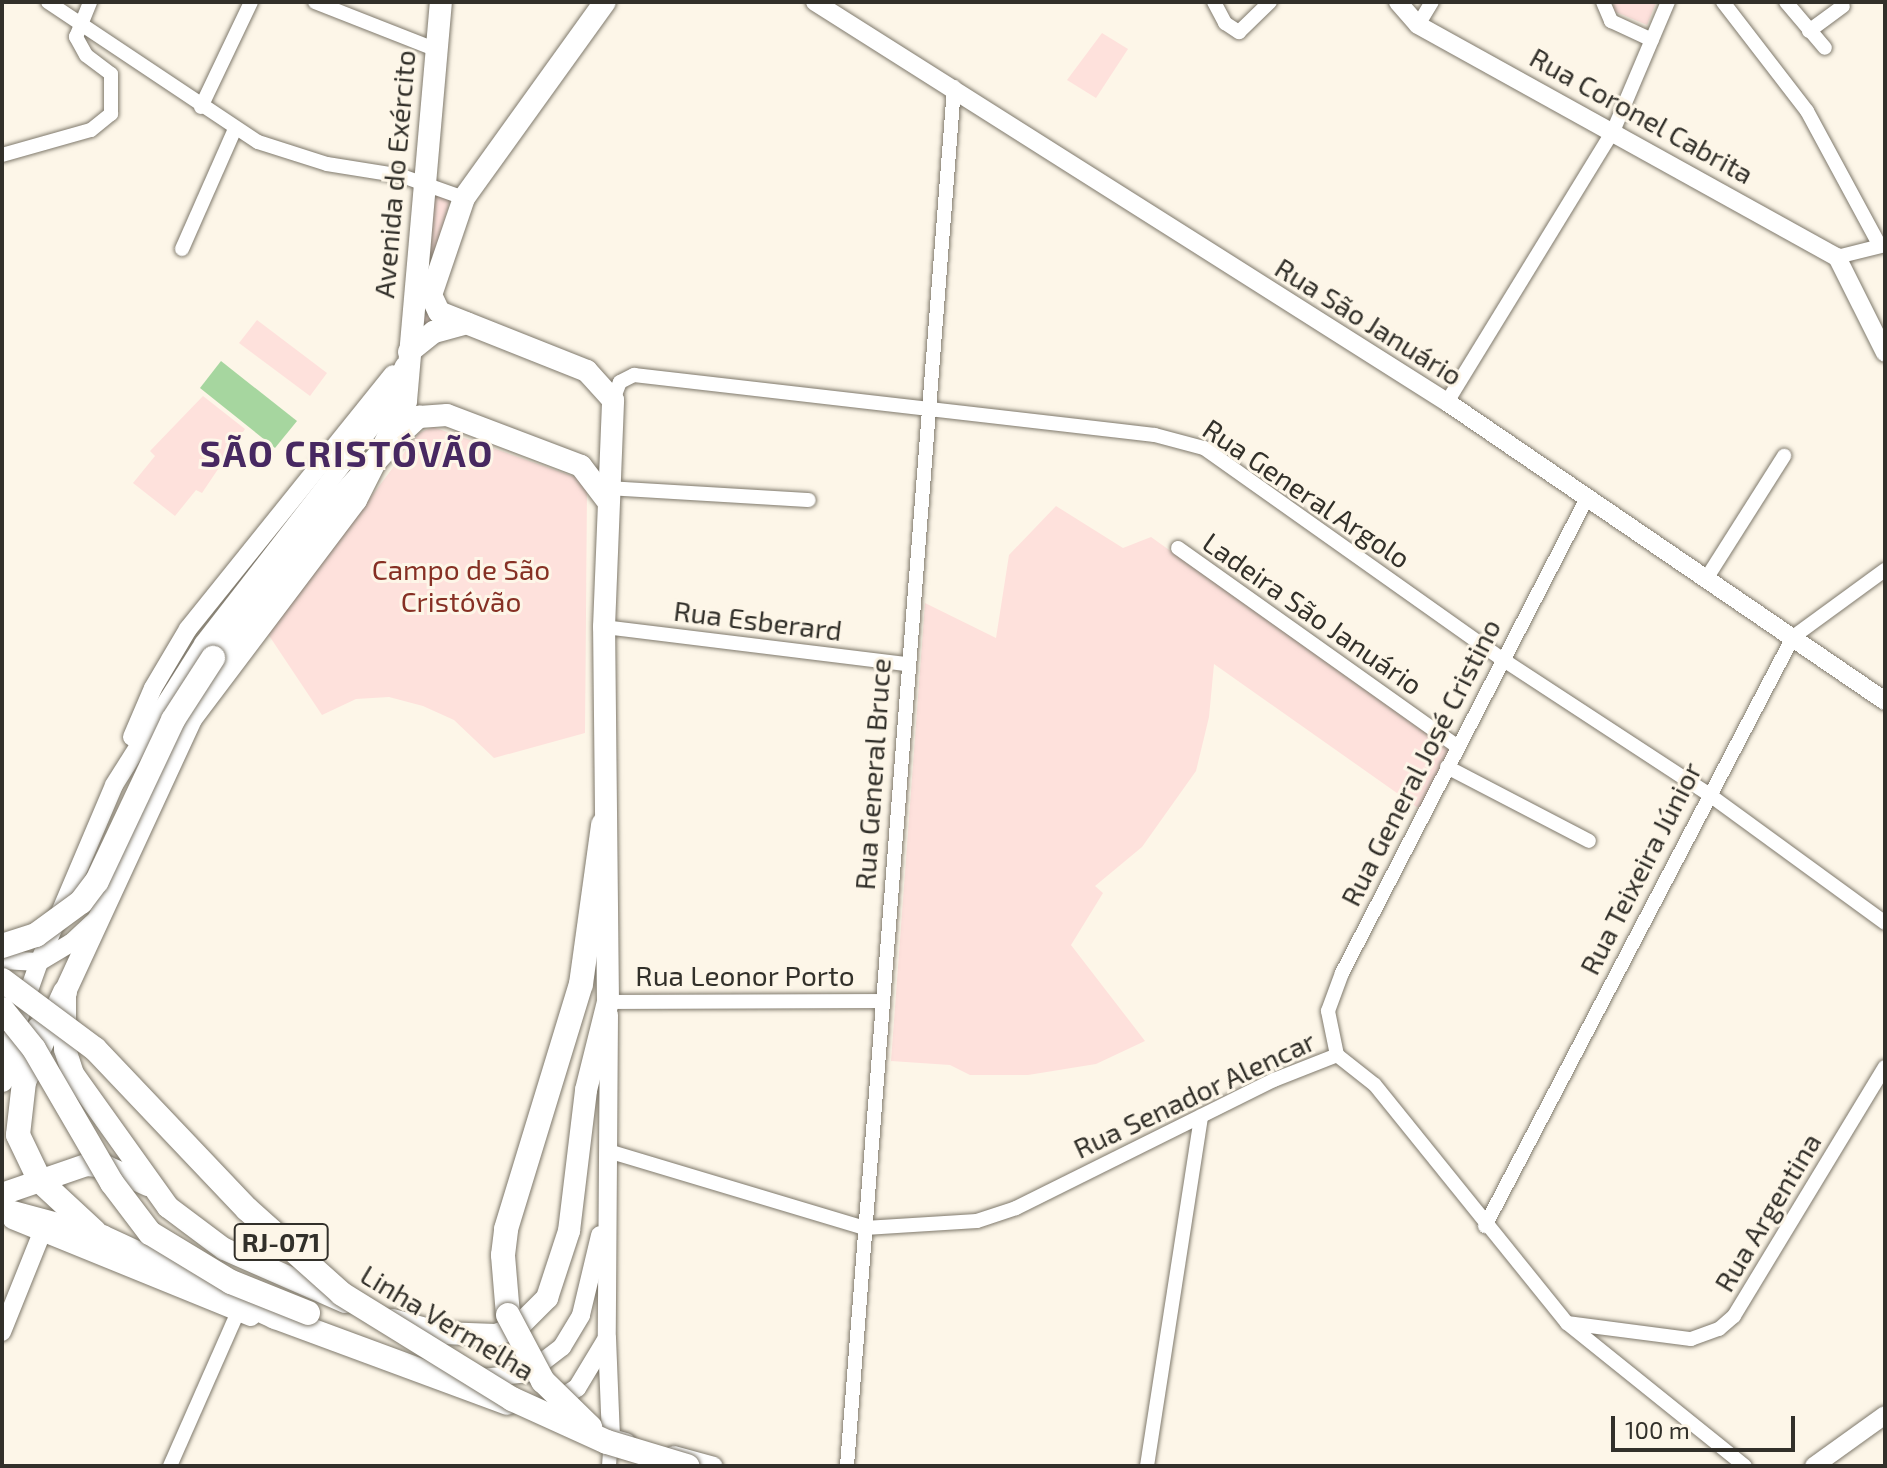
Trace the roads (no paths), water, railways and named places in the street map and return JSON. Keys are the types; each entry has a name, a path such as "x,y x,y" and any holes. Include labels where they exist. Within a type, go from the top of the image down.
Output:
{"highway":[{"path":"2,946 36,935 81,902 97,881 189,695 322,519 383,452"},
{"path":"603,825 581,984 506,1229 504,1292 508,1315 528,1360 609,1449"},
{"name":"Linha Vermelha","path":"2,983 93,1053 243,1212 328,1289 509,1404 605,1448 668,1466"},
{"name":"Linha Vermelha","path":"2,983 95,1049 247,1209 342,1294 512,1399 609,1449 687,1466"},
{"path":"65,992 24,1082 16,1118 23,1150 40,1181 102,1237"},
{"path":"2,1009 34,1049 112,1183 150,1233 231,1282 483,1378"},
{"path":"2,1212 102,1237 275,1317 509,1404"}],"main road":[{"name":"Avenida do Exército","path":"409,352 441,2"},
{"path":"65,992 65,1049 73,1074 150,1186 191,1227 224,1249 379,1317 441,1333 496,1335 534,1314 559,1272 586,1090 608,1002 603,825 604,627 606,493 613,400 587,371 439,312 431,295 464,198 605,2"},
{"path":"2,1081 65,992 193,716 356,500 383,452 406,401 409,352 434,332 467,323"},
{"path":"383,452 419,417 447,415 581,466 606,493"},
{"path":"2,1194 86,1165 107,1167 150,1186"}],"street":[{"path":"48,2 235,129 281,152 425,184 464,198"},
{"path":"2,155 91,130 111,114 111,74 79,47 80,24 90,2"},
{"path":"201,107 251,2"},
{"path":"315,2 437,50"},
{"name":"Rua São Januário","path":"815,2 954,87 1447,402 1586,500 1885,701"},
{"path":"1214,2 1225,23 1239,32 1270,2"},
{"path":"1398,2 1418,25 1432,2"},
{"path":"1603,2 1611,21 1652,40"},
{"path":"1447,402 1614,129 1668,2"},
{"path":"1723,2 1807,111 1882,245 1837,257 1885,353"},
{"path":"1786,2 1825,48"},
{"path":"1809,31 1843,6"},
{"name":"Rua Coronel Cabrita","path":"1418,25 1614,129 1837,257"},
{"name":"Rua General Bruce","path":"847,1466 925,409 954,87"},
{"path":"182,249 235,129"},
{"path":"2,1066 39,962 149,697 176,647 409,352"},
{"name":"Rua General Argolo","path":"613,400 620,382 634,375 1155,435 1204,448 1502,659 1707,793 1885,923"},
{"path":"1706,579 1784,456"},
{"path":"606,493 809,500"},
{"name":"Rua General José Cristino","path":"1337,1055 1329,1002 1586,500"},
{"name":"Ladeira São Januário","path":"1178,548 1458,747"},
{"name":"Rua Teixeira Júnior","path":"1485,1226 1707,793 1793,637 1885,570"},
{"name":"Rua Esberard","path":"604,627 907,664"},
{"path":"1447,767 1589,841"},
{"path":"2,960 39,962 71,943 98,918"},
{"name":"Rua Leonor Porto","path":"608,1002 881,1001"},
{"path":"608,1002 609,1449 714,1466"},
{"name":"Rua Senador Alencar","path":"608,1151 865,1228 994,1217 1201,1116 1337,1055 1375,1085 1485,1226 1567,1323 1745,1466"},
{"name":"Rua Argentina","path":"1567,1323 1691,1339 1727,1323 1885,1067"},
{"path":"1147,1466 1201,1116"},
{"path":"483,1378 528,1373 575,1331 607,1203"},
{"path":"2,1212 41,1235 238,1312 510,1408 538,1408 577,1388 594,1368 607,1338"},
{"path":"2,1332 41,1235"},
{"path":"170,1466 238,1312"},
{"path":"1820,1464 1885,1415"}],"district":[{"name":"SÃO CRISTÓVÃO","path":"347,453"}],"park label":[{"name":"Campo de São Cristóvão","path":"461,585"}]}
